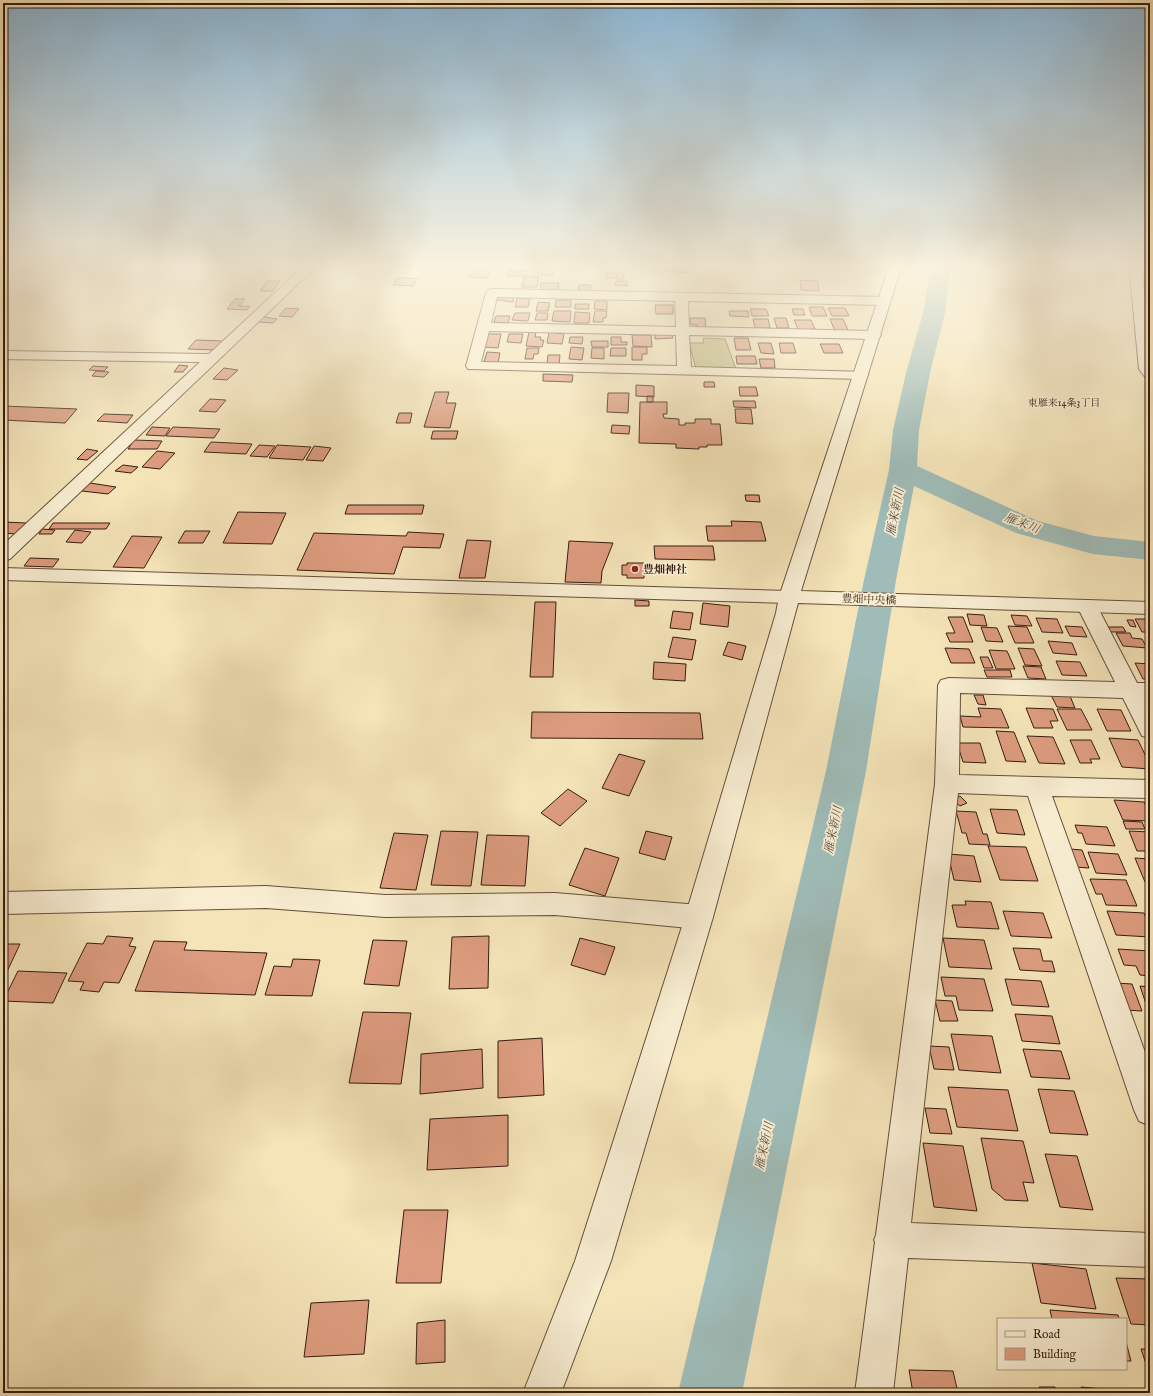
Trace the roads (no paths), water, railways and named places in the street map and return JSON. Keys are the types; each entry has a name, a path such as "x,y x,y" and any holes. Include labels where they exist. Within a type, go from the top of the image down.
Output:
{"street":[{"path":"3,555 244,329"},
{"path":"482,329 473,366 861,375"},
{"path":"590,329 874,335"},
{"path":"542,1393 593,1261 699,917 786,613 789,597 876,329"},
{"path":"1142,329 1146,369 1150,374"},
{"path":"682,331 684,371"},
{"path":"3,355 213,358"},
{"name":"豊畑中央橋","path":"3,574 1150,608"},
{"path":"1087,606 1140,691 1150,730"},
{"path":"874,1393 891,1240 947,784 949,685 1140,691"},
{"path":"947,784 1150,789"},
{"path":"1037,787 1150,1110"},
{"path":"3,903 266,897 385,906 556,904 699,917"},
{"path":"891,1240 1150,1250"}],"waterway":[{"name":"雁来新川","path":"903,470 906,430 918,373 930,329"},
{"name":"雁来新川","path":"710,1393 846,771 880,580 903,470"},
{"name":"雁来川","path":"903,470 1027,527 1093,545 1150,551"}],"place":[{"name":"豊畑神社","path":"635,569"}],"district":[{"name":"東雁来14条3丁目","path":"1064,402"}]}
